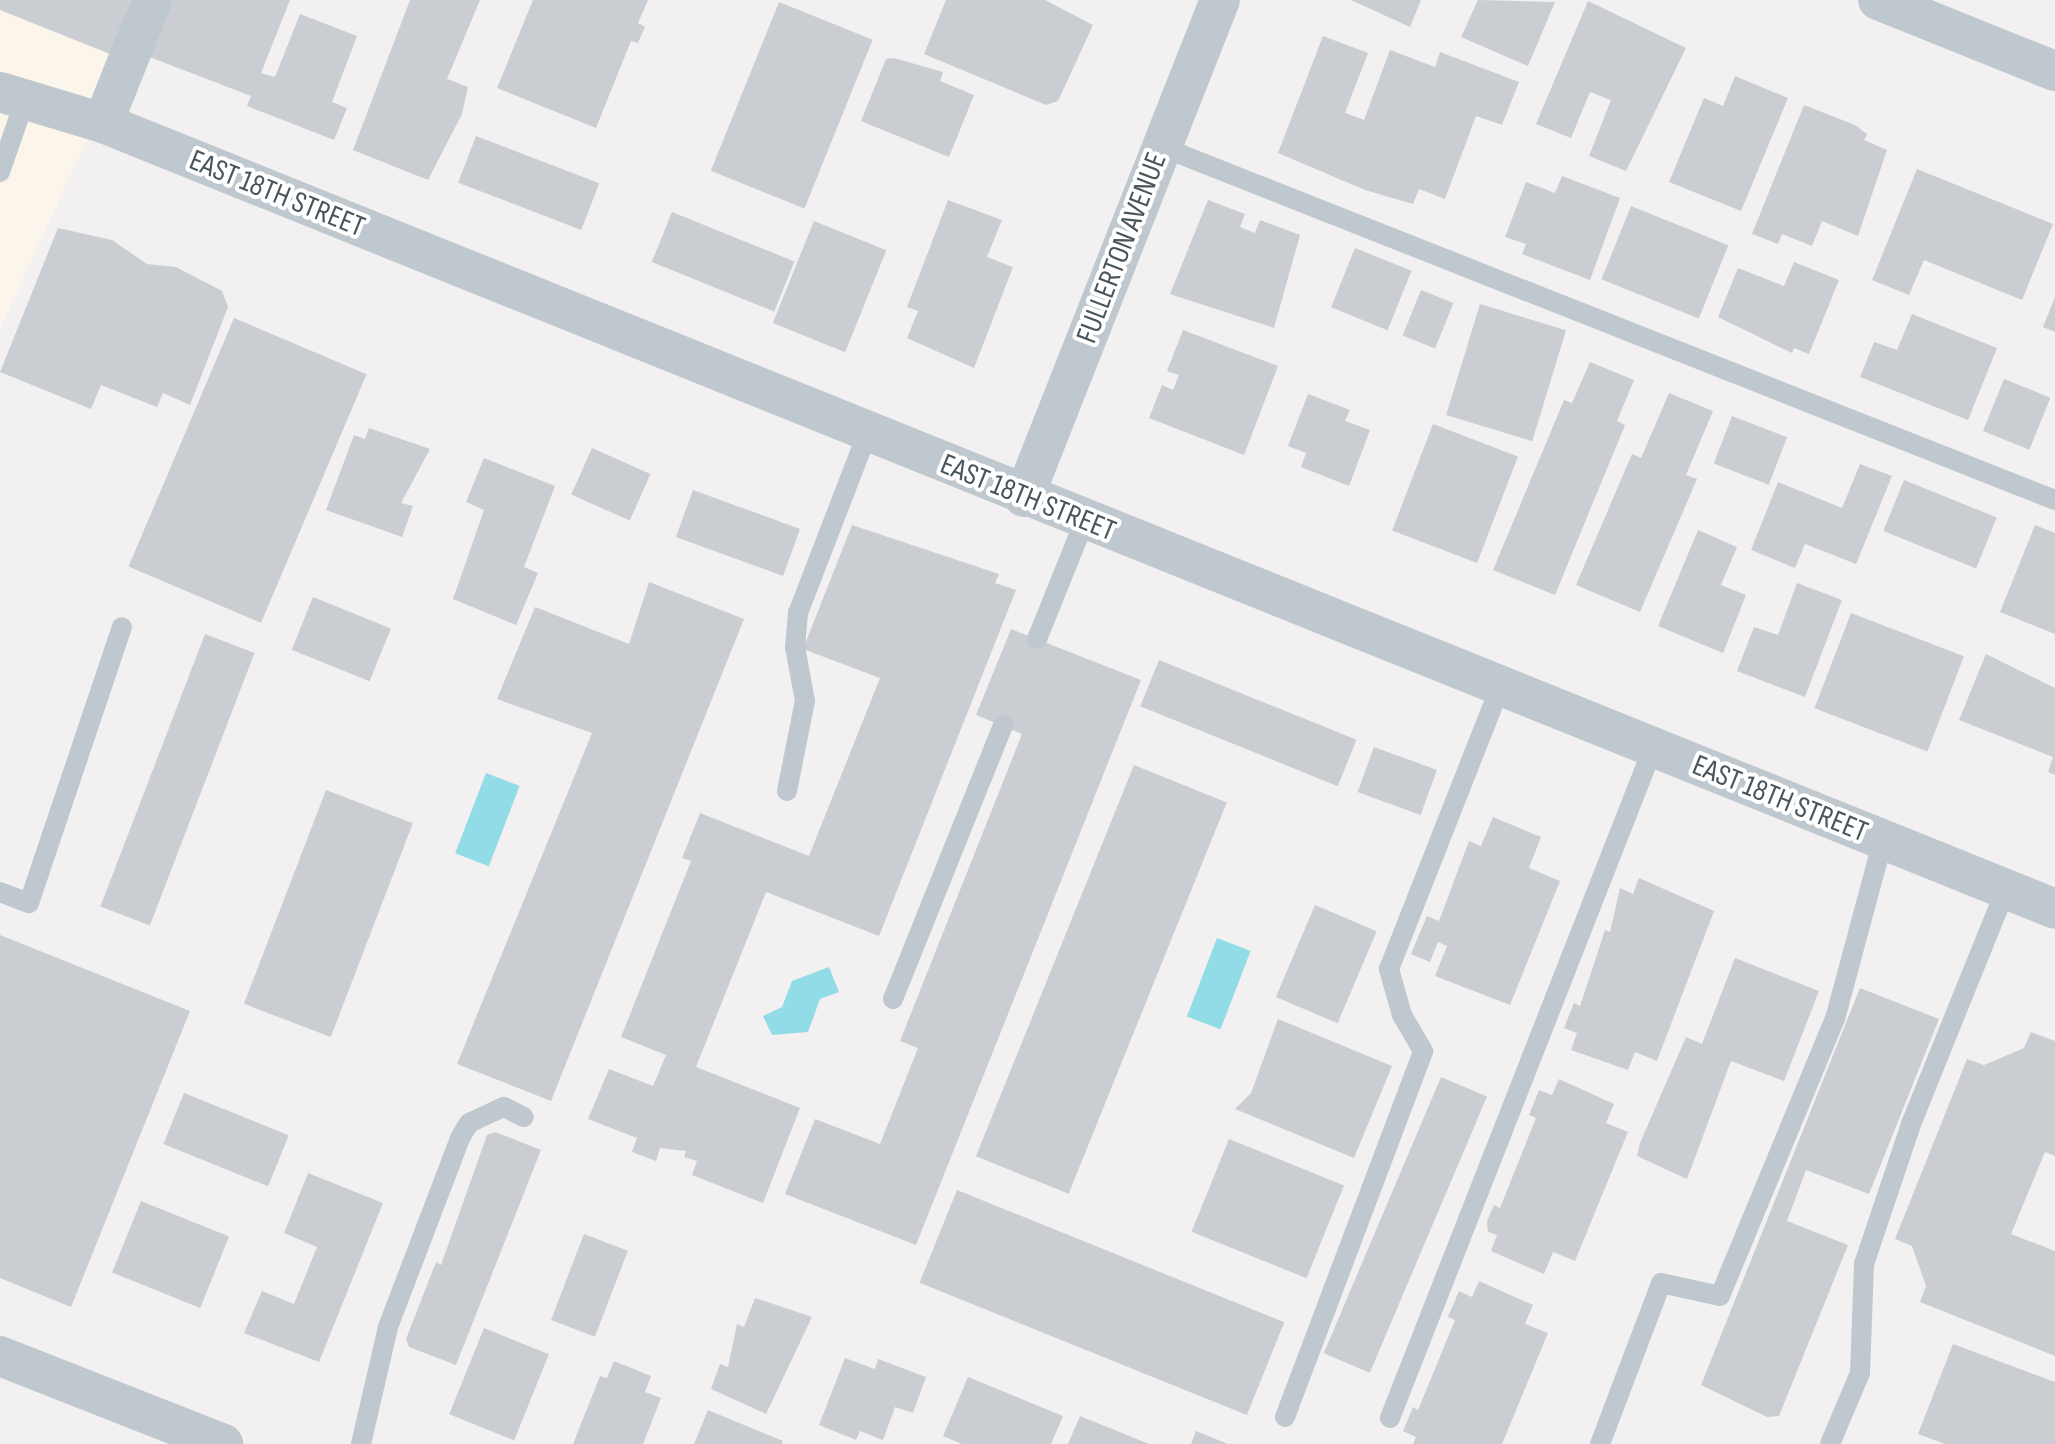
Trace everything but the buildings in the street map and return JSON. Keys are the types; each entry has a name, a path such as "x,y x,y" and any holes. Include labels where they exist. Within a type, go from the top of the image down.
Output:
{"street":[{"path":"103,124 152,0"},
{"name":"FULLERTON AVENUE","path":"1024,497 1220,0"},
{"path":"1878,0 2055,71"},
{"name":"EAST 18TH STREET","path":"12,98 103,124 2055,909"},
{"path":"0,1356 223,1444"}],"lane":[{"path":"0,172 12,98"},
{"path":"1162,147 2055,500"},
{"path":"787,791 805,702 795,647 798,612 868,434"},
{"path":"1037,638 1085,520"},
{"path":"0,892 30,903 122,627"},
{"path":"1285,1416 1423,1051 1402,1015 1389,969 1500,688"},
{"path":"893,999 1003,726"},
{"path":"1390,1418 1653,748"},
{"path":"1600,1444 1661,1282 1720,1296 1835,1019 1883,840"},
{"path":"1830,1444 1860,1373 1864,1264 1911,1124 2006,889"},
{"path":"361,1444 388,1327 460,1138 469,1122 504,1107 524,1118"}],"shaded area":[{"path":"0,0 151,0 0,329"}],"water":[{"path":"486,773 520,786 489,866 455,853"},
{"path":"1217,938 1251,951 1221,1029 1187,1016"},
{"path":"829,967 839,992 820,999 808,1032 772,1035 763,1016 782,1007 792,981"}]}
